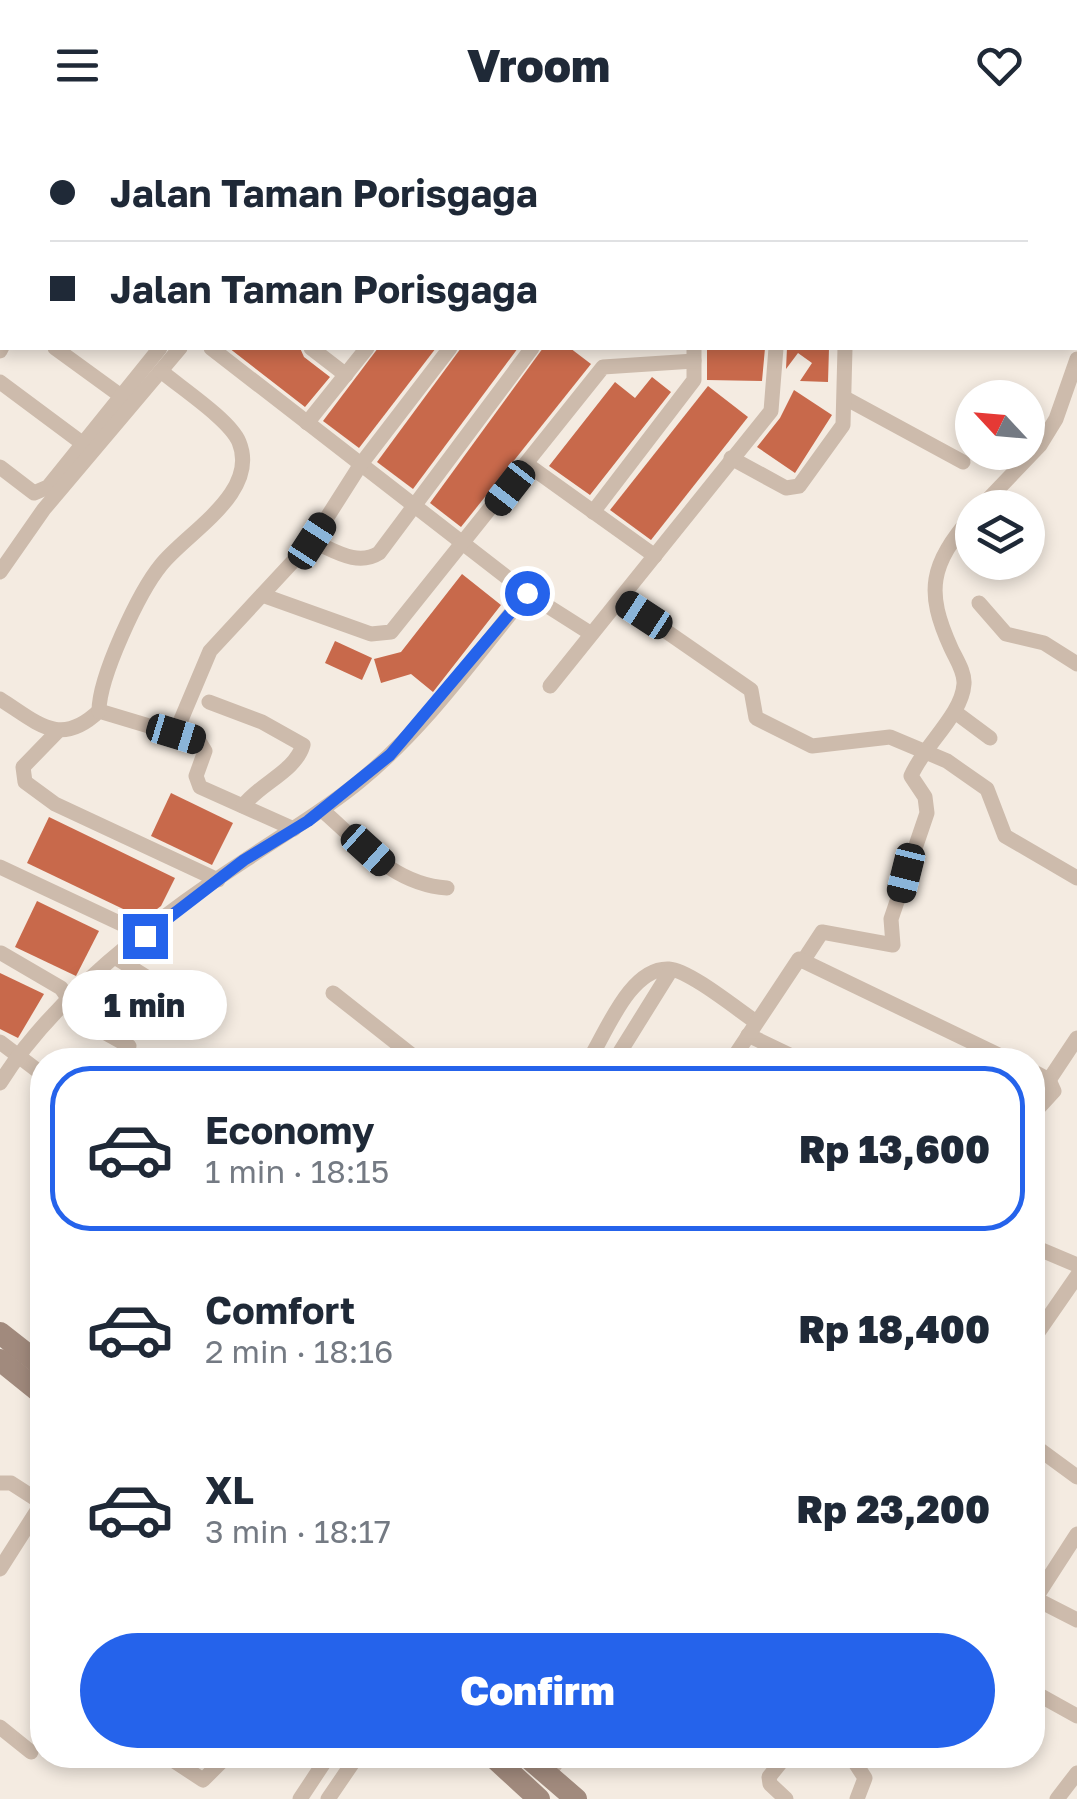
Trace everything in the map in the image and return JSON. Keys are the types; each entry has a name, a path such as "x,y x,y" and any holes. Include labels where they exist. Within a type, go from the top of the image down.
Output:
{"street":[{"path":"58,350 121,396"},
{"path":"0,466 29,490 40,492 158,350"},
{"path":"0,572 44,509 178,350"},
{"path":"214,350 464,546 590,633"},
{"path":"314,350 346,375"},
{"path":"308,423 365,350"},
{"path":"176,734 201,666 225,631 312,541 361,464 448,350"},
{"path":"312,541 366,560 379,553 530,350"},
{"path":"550,686 775,402 776,350"},
{"path":"731,458 786,488 795,488 841,431 846,350"},
{"path":"262,594 382,634 399,628 604,368 694,354 694,380 593,512"},
{"path":"997,490 1040,445 1061,406 1077,359"},
{"path":"161,370 231,428 243,456 241,469 223,503 161,564 104,672 99,711 77,729 57,732 23,767 24,782 55,804 218,880"},
{"path":"0,382 82,443"},
{"path":"845,398 955,458"},
{"path":"1061,406 1077,415"},
{"path":"528,465 654,556"},
{"path":"803,961 822,932 892,945 891,919 927,813 925,798 910,776 923,749 955,712 965,679 932,597 940,568 955,544"},
{"path":"0,1083 17,1056 70,998 116,958 218,880 322,810 416,730 527,593"},
{"path":"621,600 751,690 756,718 764,726 812,746 828,747 871,736 890,737 923,749 987,789 998,828 1005,836 1077,878"},
{"path":"979,603 1006,634 1044,642 1077,664"},
{"path":"0,699 57,732"},
{"path":"209,702 262,722 303,745 296,760 243,806"},
{"path":"99,711 176,734 204,747 196,776 200,786 294,830"},
{"path":"955,712 990,738"},
{"path":"322,810 390,870 416,884 447,888"},
{"path":"0,867 145,936"},
{"path":"0,953 61,988 84,1021 128,1046"},
{"path":"116,958 195,1007"},
{"path":"740,1048 799,959 984,1048"},
{"path":"622,1048 671,970"},
{"path":"597,1048 635,985 651,974 671,970 782,1048"},
{"path":"333,993 403,1048"},
{"path":"1049,1080 1077,1038"},
{"path":"0,1042 30,1065"},
{"path":"1045,1078 1054,1092 1045,1101"},
{"path":"1045,1251 1077,1265"},
{"path":"1045,1323 1077,1276"},
{"path":"0,1333 30,1357"},
{"path":"0,1360 30,1384"},
{"path":"1045,1454 1077,1477"},
{"path":"0,1483 18,1486 30,1494"},
{"path":"0,1568 30,1522"},
{"path":"1045,1582 1077,1534"},
{"path":"1045,1604 1077,1620"},
{"path":"1045,1698 1077,1716"},
{"path":"0,1727 30,1751"},
{"path":"185,1768 203,1780 215,1768"},
{"path":"300,1799 321,1768"},
{"path":"328,1799 349,1768"},
{"path":"504,1768 534,1797 552,1768"},
{"path":"541,1768 576,1799"},
{"path":"776,1768 769,1777 770,1784 786,1799"},
{"path":"857,1799 866,1778 859,1768"},
{"path":"1060,1798 1077,1774"}],"building":[{"path":"232,350 301,350 304,357 330,377 305,407"},
{"path":"376,350 434,350 359,448 323,421"},
{"path":"460,350 517,350 413,489 377,462"},
{"path":"542,350 573,350 591,364 461,527 430,503"},
{"path":"707,350 765,350 762,381 707,380"},
{"path":"787,350 829,350 828,382 800,381 812,363 798,353 786,369"},
{"path":"652,377 671,392 590,495 549,466 615,382 635,398"},
{"path":"708,386 748,417 651,540 610,510"},
{"path":"794,390 832,415 795,473 757,447 780,418"},
{"path":"462,574 501,605 433,692 411,674 381,683 374,659 401,652"},
{"path":"335,641 372,658 362,680 325,663"},
{"path":"171,793 233,823 212,865 151,836"},
{"path":"49,817 175,878 161,906 144,919 27,863"},
{"path":"37,901 99,931 76,976 15,947"},
{"path":"0,973 44,994 18,1038 0,1029"}],"route":[{"path":"145,936 244,860 308,821 360,782 416,730 527,593"}]}
